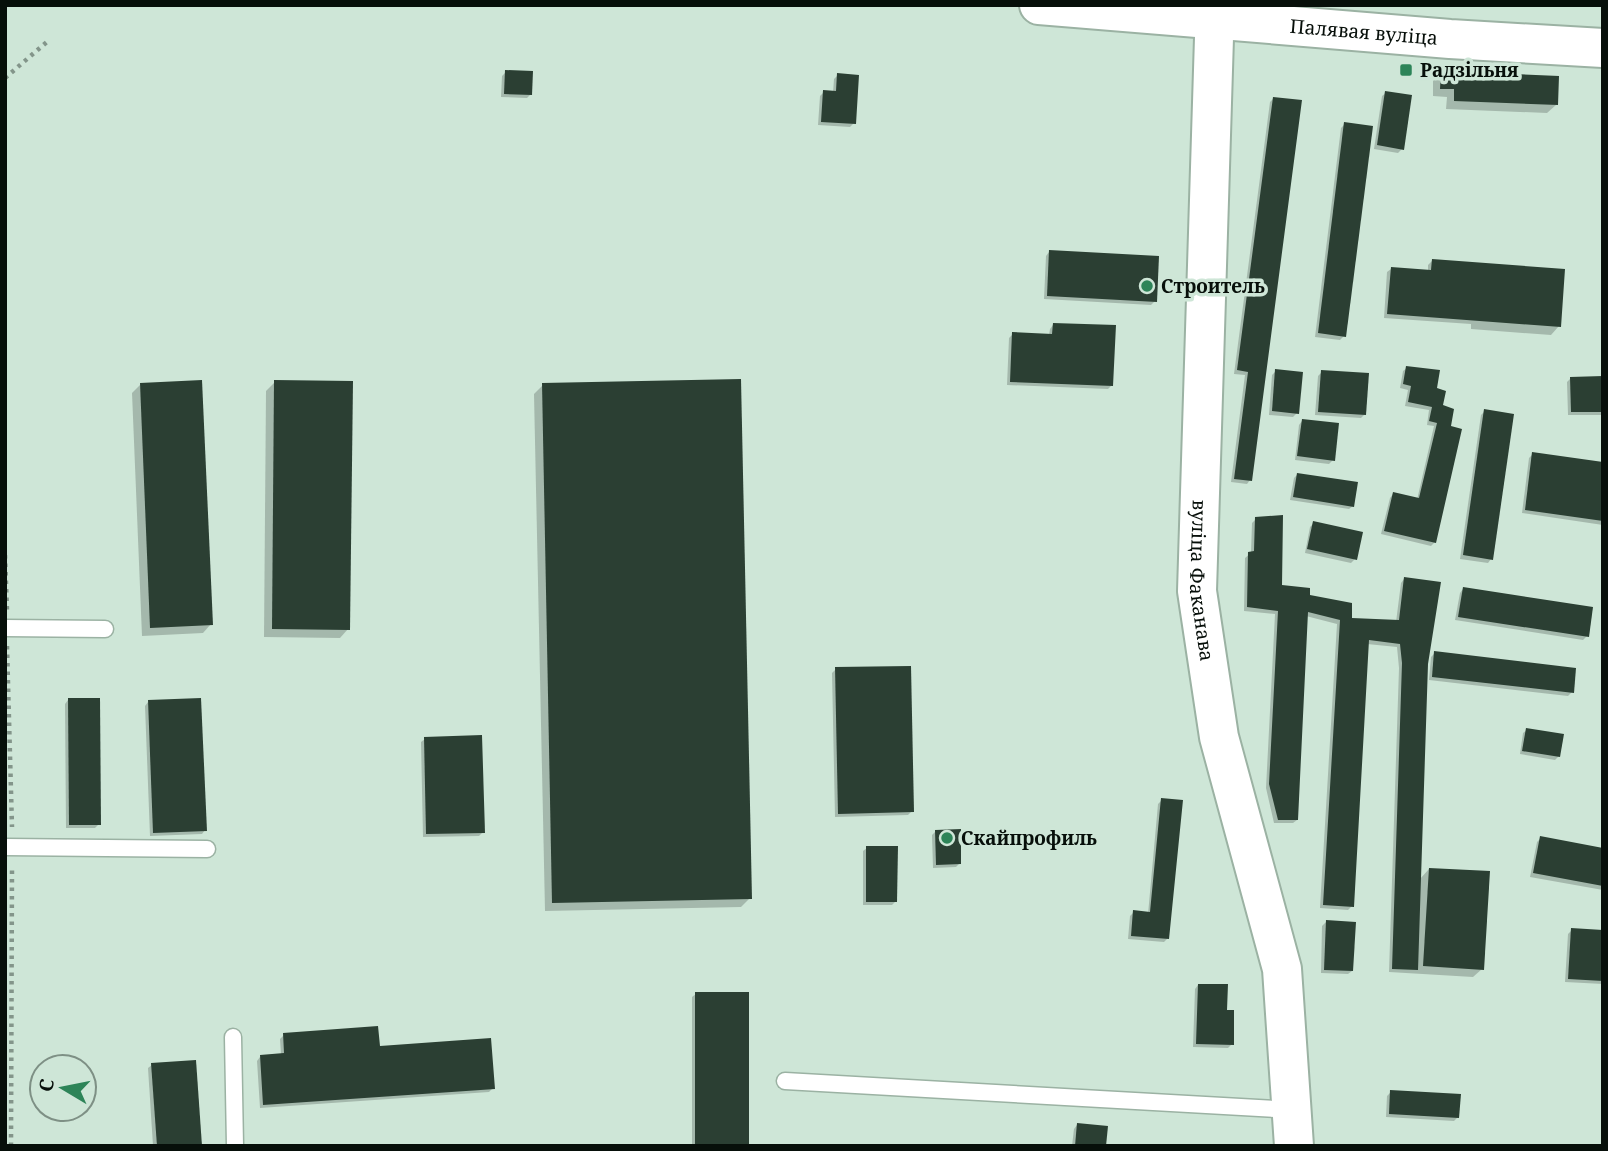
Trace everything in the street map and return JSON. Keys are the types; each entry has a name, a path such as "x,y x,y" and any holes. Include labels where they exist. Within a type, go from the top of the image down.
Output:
{"main road":[{"name":"Палявая вуліца","path":"1039,5 1214,12 1450,39 1603,48"},
{"name":"вуліца Факанава","path":"1214,12 1196,591 1219,737 1282,969 1293,1128"}],"lane":[{"path":"5,628 105,629"},
{"path":"5,847 207,849"},
{"path":"233,1037 235,1146"},
{"path":"785,1081 1293,1128"}],"path":[{"path":"5,78 48,41"}],"building":[{"path":"505,70 533,71 532,95 504,94"},
{"path":"1441,71 1559,76 1558,105 1454,101 1454,89 1440,89"},
{"path":"837,73 859,75 856,124 821,122 823,90 836,91"},
{"path":"1385,91 1412,95 1404,150 1377,145"},
{"path":"1273,97 1302,100 1252,481 1234,479 1248,372 1237,370"},
{"path":"1344,122 1373,126 1346,337 1318,333"},
{"path":"1049,250 1159,256 1157,302 1047,296"},
{"path":"1432,259 1565,269 1561,327 1387,314 1391,267 1431,270"},
{"path":"1053,323 1116,325 1113,386 1010,382 1012,332 1052,334"},
{"path":"1406,366 1440,370 1437,388 1446,391 1443,405 1454,409 1451,426 1462,429 1436,543 1384,531 1393,492 1419,498 1437,423 1429,421 1432,407 1408,402 1411,386 1403,384"},
{"path":"1275,369 1303,372 1299,414 1272,411"},
{"path":"1321,370 1369,373 1366,415 1318,412"},
{"path":"1603,376 1603,412 1571,412 1570,377"},
{"path":"741,379 752,899 552,903 542,383"},
{"path":"202,380 213,625 150,628 140,383"},
{"path":"274,380 353,381 350,630 272,629"},
{"path":"1484,409 1514,414 1493,560 1463,555"},
{"path":"1302,419 1339,423 1335,461 1297,456"},
{"path":"1532,452 1603,462 1603,521 1525,510"},
{"path":"1297,473 1358,482 1354,507 1293,497"},
{"path":"1283,515 1282,585 1310,588 1310,595 1352,603 1352,618 1399,620 1404,577 1441,582 1428,664 1418,970 1392,969 1402,663 1400,644 1369,640 1354,907 1323,905 1340,620 1308,612 1298,820 1278,820 1269,784 1278,611 1247,607 1248,552 1254,551 1255,517"},
{"path":"1313,521 1363,532 1357,560 1307,549"},
{"path":"1463,587 1593,607 1589,637 1458,617"},
{"path":"1434,651 1576,668 1574,693 1432,677"},
{"path":"911,666 914,812 838,814 835,667"},
{"path":"68,698 100,698 101,825 69,825"},
{"path":"201,698 207,831 153,833 148,700"},
{"path":"1526,728 1564,734 1560,757 1522,751"},
{"path":"482,735 485,833 426,834 424,737"},
{"path":"1161,798 1183,800 1169,939 1131,936 1133,910 1150,912"},
{"path":"961,829 961,864 936,865 935,830"},
{"path":"1540,836 1603,848 1603,886 1533,873"},
{"path":"866,846 898,846 897,902 866,902"},
{"path":"1429,868 1490,871 1484,970 1423,966"},
{"path":"1326,920 1356,922 1353,971 1324,970"},
{"path":"1571,928 1603,930 1603,981 1568,979"},
{"path":"1198,984 1228,984 1227,1010 1234,1010 1234,1045 1196,1044"},
{"path":"695,992 749,992 749,1146 695,1146"},
{"path":"378,1026 380,1046 491,1038 495,1089 263,1105 260,1055 284,1053 283,1033"},
{"path":"196,1060 202,1146 157,1146 151,1063"},
{"path":"1390,1090 1461,1094 1459,1118 1389,1114"},
{"path":"1077,1123 1108,1126 1106,1146 1075,1146"}],"place":[{"name":"Радзільня","path":"1406,70"},
{"name":"Строитель","path":"1147,286"},
{"name":"Скайпрофиль","path":"947,838"}]}
